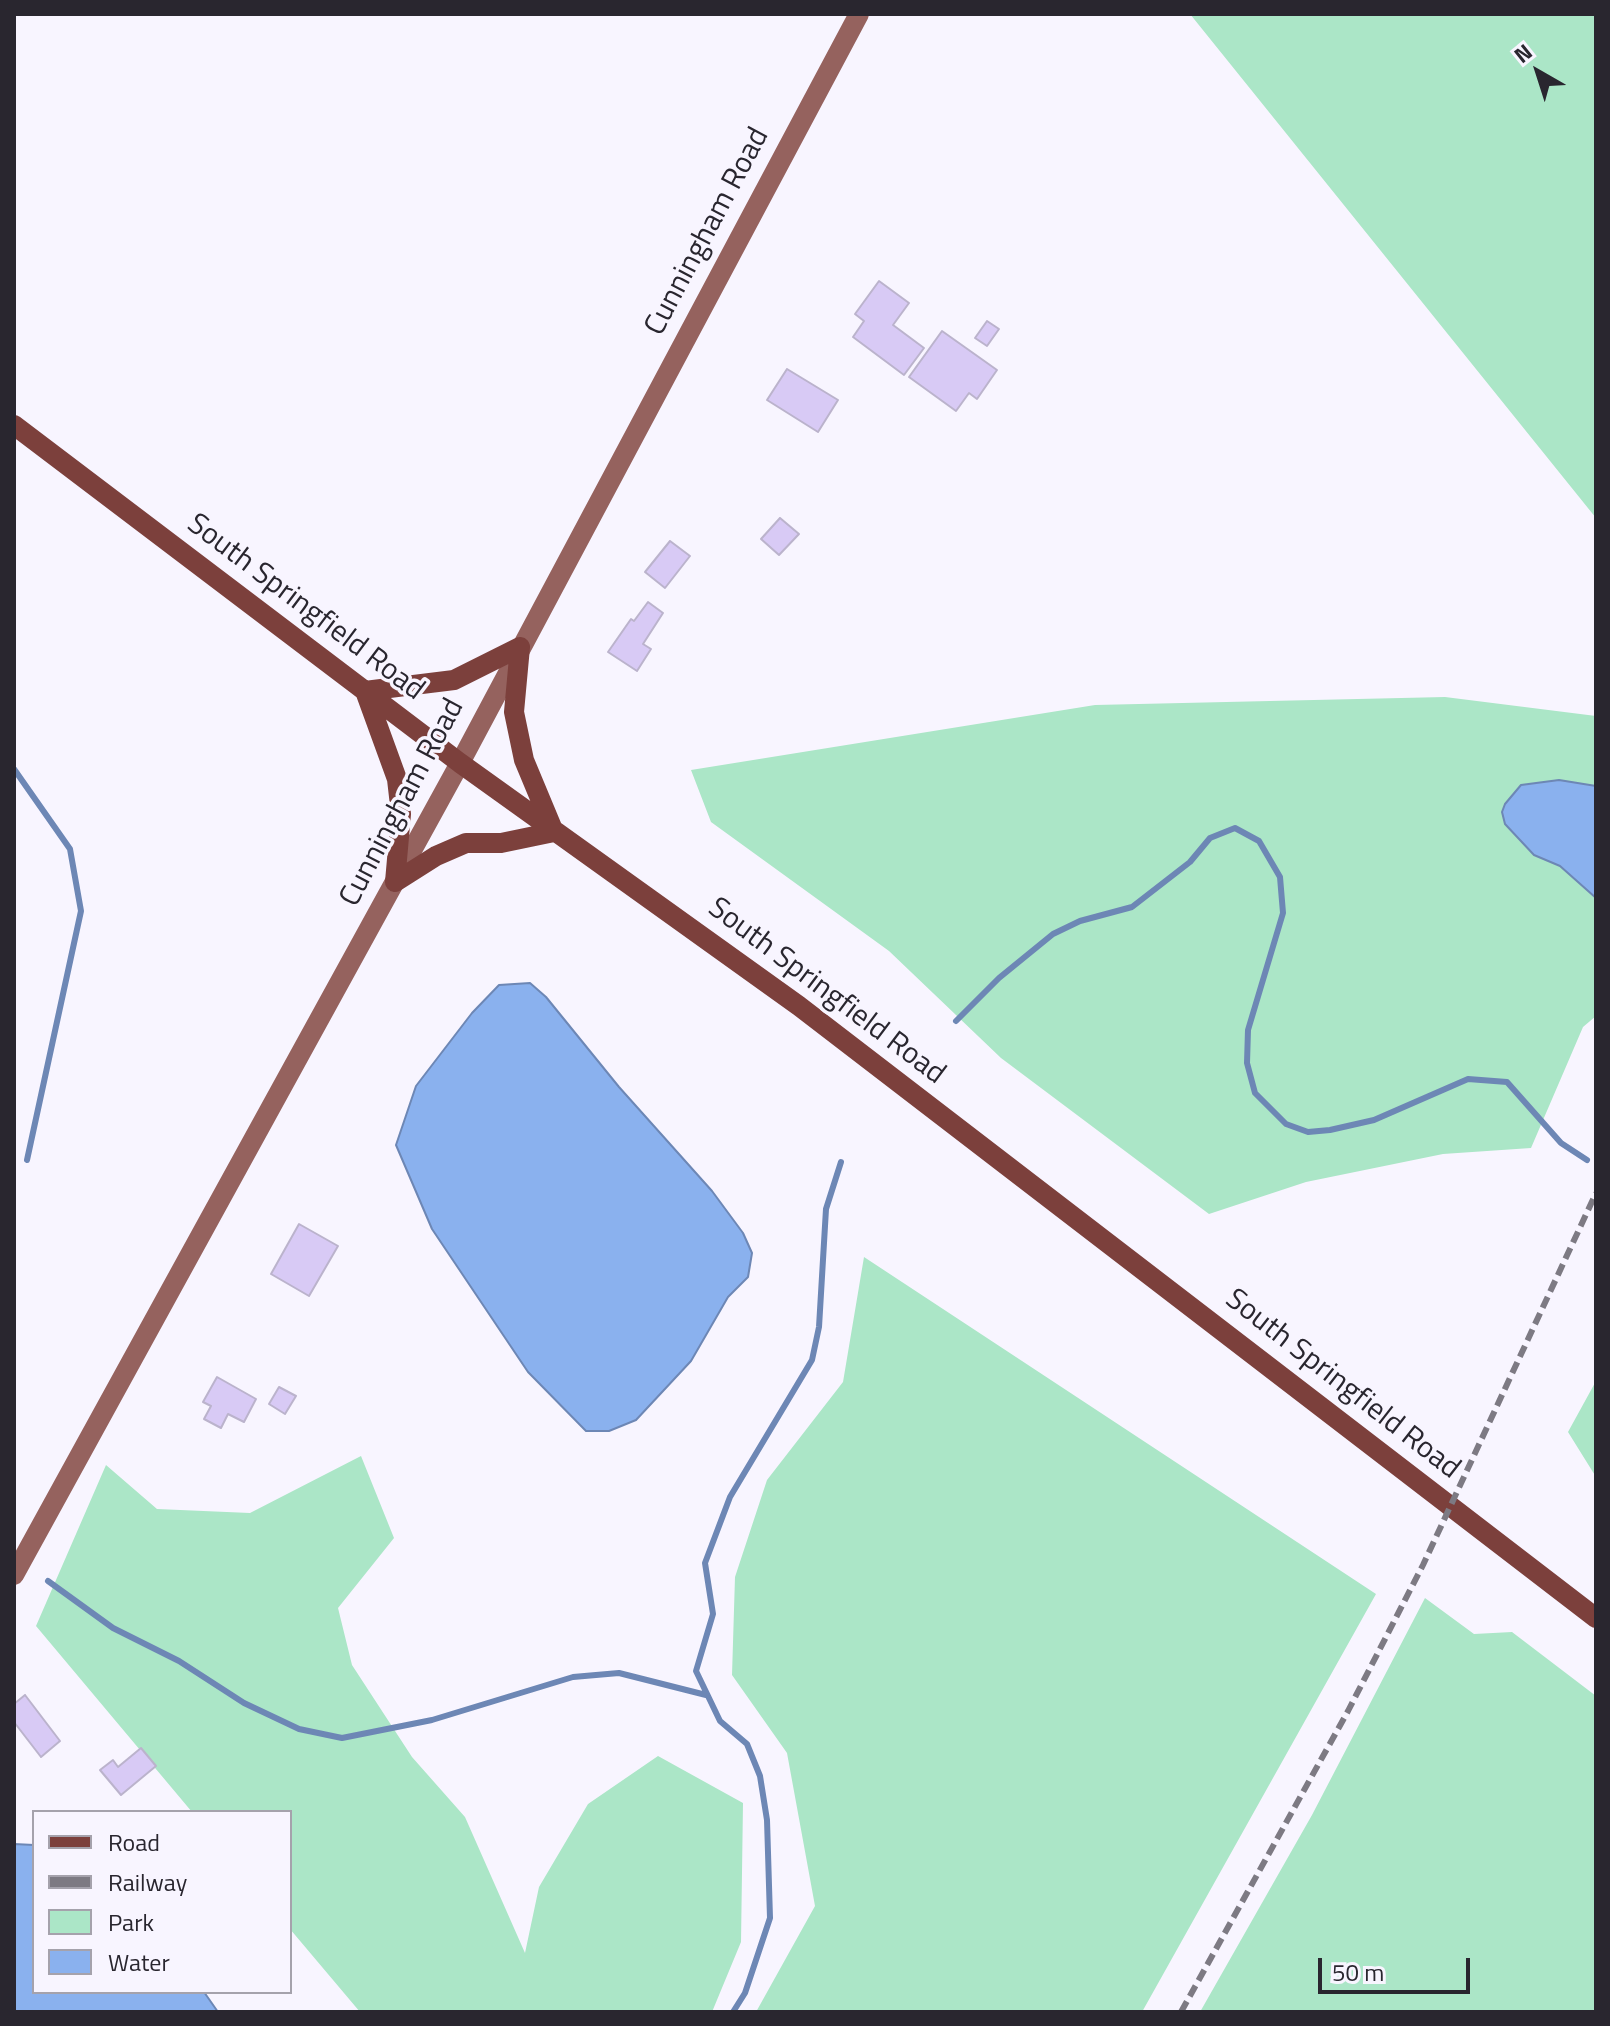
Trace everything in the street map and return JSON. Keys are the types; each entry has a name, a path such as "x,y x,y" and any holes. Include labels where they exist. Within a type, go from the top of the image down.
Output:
{"main road":[{"name":"Cunningham Road","path":"14,1575 460,763 859,14"},
{"name":"South Springfield Road","path":"14,425 460,763 812,1016 1596,1618"},
{"path":"395,882 401,814 397,779 365,691 454,680 520,647"},
{"path":"395,882 436,856 466,843 501,843 554,832 524,760 514,712 520,647"}],"green space":[{"path":"1190,14 1596,14 1596,518"},
{"path":"1445,697 1596,716 1596,1016 1583,1027 1531,1148 1443,1154 1306,1182 1209,1214 1001,1058 889,951 711,822 691,770 1095,705"},
{"path":"864,1257 1376,1594 1142,2012 756,2012 815,1906 787,1753 732,1675 735,1577 767,1480 843,1382"},
{"path":"1596,1381 1596,1477 1568,1432"},
{"path":"361,1456 394,1538 338,1608 352,1665 412,1757 465,1817 525,1953 539,1887 588,1804 658,1756 743,1803 741,1942 712,2012 360,2012 292,1931 292,1810 190,1810 36,1626 106,1465 157,1509 250,1513"},
{"path":"1425,1598 1474,1634 1512,1632 1596,1696 1596,2012 1200,2012 1312,1815"}],"water":[{"path":"1559,780 1596,786 1596,898 1560,866 1534,855 1505,824 1502,812 1505,804 1521,785"},
{"path":"530,983 546,997 619,1087 712,1191 743,1233 752,1253 748,1277 728,1297 691,1361 636,1420 609,1431 586,1431 528,1372 432,1229 396,1145 416,1086 472,1013 499,985"},
{"path":"14,1844 32,1845 32,1994 205,1994 218,2012 14,2012"}],"building":[{"path":"879,281 909,303 893,325 924,348 904,375 853,337 864,321 855,314"},
{"path":"987,321 999,329 987,346 975,338"},
{"path":"942,331 997,370 977,399 969,393 956,411 909,377"},
{"path":"787,369 838,400 818,432 767,400"},
{"path":"780,518 799,534 779,555 761,539"},
{"path":"670,541 690,556 665,588 645,572"},
{"path":"648,602 663,613 643,644 651,649 637,671 608,652 631,619 634,621"},
{"path":"299,1224 338,1246 309,1296 271,1274"},
{"path":"217,1377 256,1399 244,1422 228,1414 221,1428 204,1419 211,1406 203,1402"},
{"path":"279,1387 296,1396 285,1414 269,1404"},
{"path":"25,1695 60,1741 41,1757 14,1722 14,1704"},
{"path":"141,1748 156,1766 121,1795 100,1770 113,1760 118,1767"}],"waterway":[{"path":"14,769 70,849 81,911 27,1160"},
{"path":"956,1021 999,978 1053,934 1080,921 1132,907 1190,862 1210,838 1235,828 1259,841 1280,877 1283,913 1248,1030 1247,1063 1255,1093 1286,1124 1308,1132 1330,1130 1374,1120 1468,1079 1507,1082 1561,1143 1587,1160"},
{"path":"733,2012 745,1993 770,1918 767,1820 760,1776 747,1744 720,1721 696,1671 713,1614 705,1563 730,1497 812,1360 819,1327 826,1209 841,1162"},
{"path":"48,1581 113,1628 179,1661 244,1703 299,1729 342,1738 432,1720 573,1677 619,1673 706,1695"}],"railway":[{"path":"1181,2012 1348,1711 1423,1565 1596,1193"}]}
